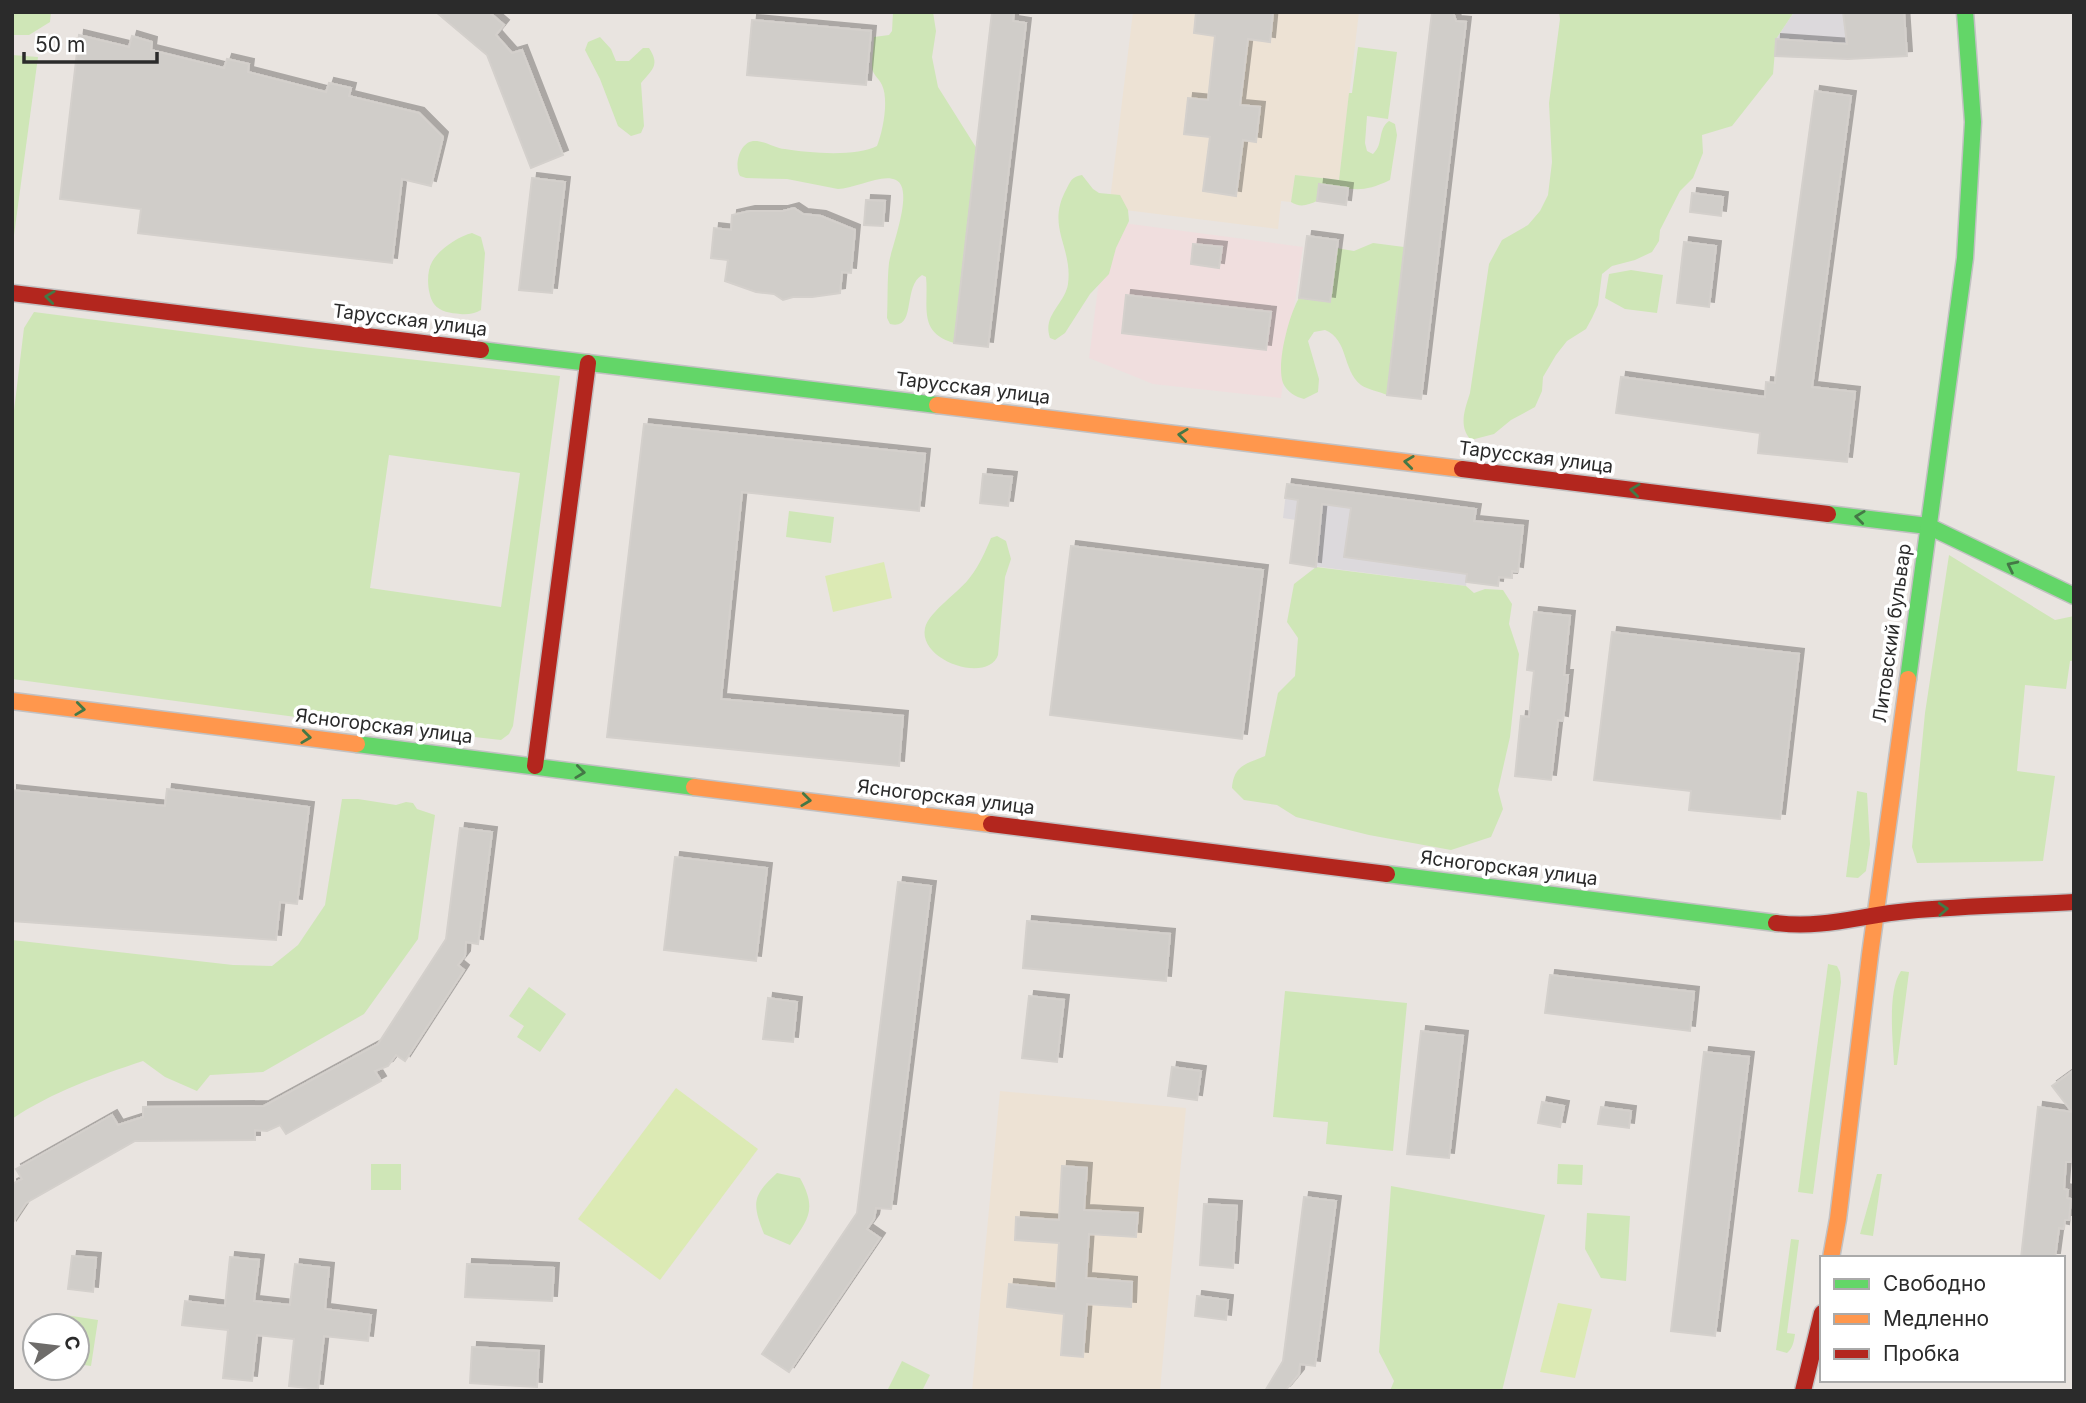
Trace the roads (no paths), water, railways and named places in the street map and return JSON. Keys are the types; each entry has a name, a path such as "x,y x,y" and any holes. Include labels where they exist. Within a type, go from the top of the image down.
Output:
{"main road":[{"name":"Литовский бульвар","path":"1831,1256 1965,258 1973,122 1965,12"},
{"name":"Тарусская улица","path":"12,293 1928,526 2074,596"},
{"path":"535,766 588,363"},
{"name":"Ясногорская улица","path":"12,701 1794,925 1832,924 1906,911 2074,902"},
{"path":"1803,1391 1820,1324"}]}
